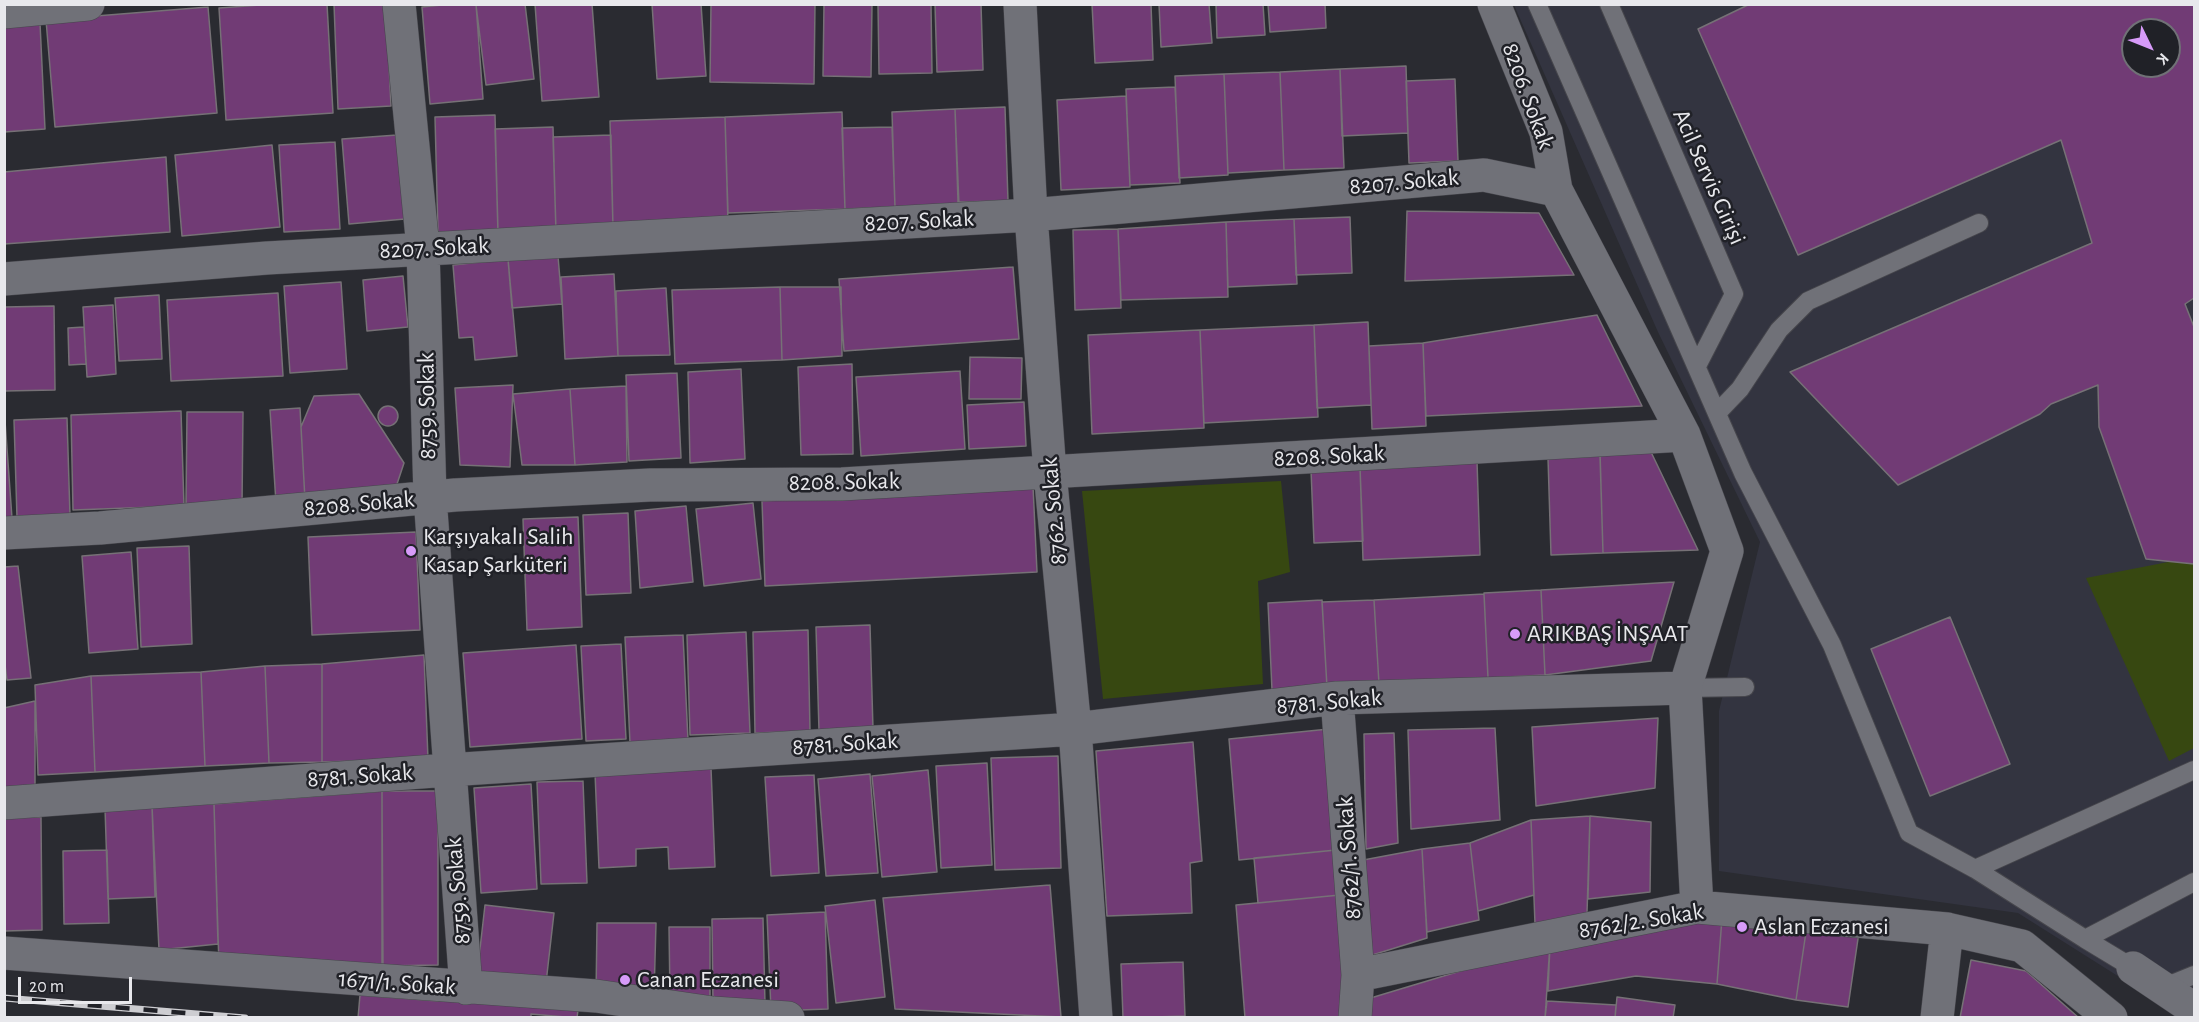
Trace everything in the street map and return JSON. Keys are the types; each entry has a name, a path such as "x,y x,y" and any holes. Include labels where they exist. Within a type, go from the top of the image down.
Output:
{"street":[{"path":"4,12 88,4"},
{"name":"8759. Sokak","path":"399,4 423,248 430,497 448,770 466,988"},
{"name":"8762. Sokak","path":"1020,4 1031,215 1050,473 1075,729 1096,1017"},
{"name":"8206. Sokak","path":"1494,4 1546,132 1556,190"},
{"name":"8207. Sokak","path":"4,279 423,248 1031,215 1484,175 1556,190"},
{"path":"1556,190 1684,435 1727,551 1685,688 1697,907"},
{"name":"8208. Sokak","path":"4,533 100,528 430,497 650,485 842,484 1684,435"},
{"name":"8781. Sokak","path":"4,803 448,770 1075,729 1337,698 1685,688"},
{"name":"8762/1. Sokak","path":"1337,698 1358,975 1354,1017"},
{"name":"8762/2. Sokak","path":"1358,975 1697,907 1947,929 2022,946 2111,1017"},
{"path":"1937,1017 1947,929"},
{"name":"1671/1. Sokak","path":"4,953 596,996 713,1013 788,1017"},
{"path":"2133,968 2194,1009"}],"lane":[{"path":"1537,4 1743,473 1832,645 1909,833 1975,869 2133,968"},
{"name":"Acil Servis Girişi","path":"1609,4 1734,294 1697,366"},
{"path":"1718,412 1740,389 1779,330 1808,301 1979,223"},
{"path":"1685,688 1745,687"},
{"path":"1975,869 2194,771"},
{"path":"2085,939 2194,882"},
{"path":"2162,988 2194,975"}],"shaded area":[{"path":"1514,5 2194,5 2194,1017 2178,1014 2018,913 1719,871 1719,711 1760,542 1658,332"}],"green space":[{"path":"1281,481 1290,572 1258,581 1263,684 1103,699 1082,491"},
{"path":"2194,557 2194,748 2169,761 2086,578"}],"building":[{"path":"274,4 327,4 333,113 226,120 219,8"},
{"path":"334,4 386,4 391,106 338,109"},
{"path":"476,4 483,99 430,104 422,7"},
{"path":"525,4 534,79 486,85 476,5"},
{"path":"535,4 592,4 599,97 542,101"},
{"path":"652,4 701,4 706,76 657,79"},
{"path":"711,4 815,4 814,84 710,82"},
{"path":"824,4 872,4 871,77 823,76"},
{"path":"878,4 931,4 932,73 879,74"},
{"path":"935,4 981,4 983,70 937,72"},
{"path":"1092,4 1151,4 1153,60 1095,63"},
{"path":"1159,4 1209,4 1212,43 1161,47"},
{"path":"1216,4 1263,4 1265,35 1217,38"},
{"path":"1268,4 1325,4 1326,28 1270,32"},
{"path":"1750,4 2194,4 2194,298 2185,304 2194,327 2194,564 2146,559 2099,427 2098,385 2051,404 2040,414 1898,485 1790,372 2092,243 2061,140 1798,255 1698,29"},
{"path":"208,7 217,113 55,127 46,20"},
{"path":"4,23 40,23 45,129 4,132"},
{"path":"1406,66 1408,133 1342,136 1340,69"},
{"path":"1340,69 1344,168 1284,170 1280,72"},
{"path":"1280,72 1284,170 1228,173 1224,74"},
{"path":"1224,74 1228,175 1179,178 1175,76"},
{"path":"1455,79 1458,161 1409,163 1406,81"},
{"path":"1175,87 1180,183 1130,185 1126,89"},
{"path":"1126,96 1130,187 1061,190 1057,100"},
{"path":"1005,107 1008,201 958,202 955,109"},
{"path":"955,109 959,205 895,207 892,112"},
{"path":"842,112 845,209 728,213 725,117"},
{"path":"495,115 498,232 438,234 435,117"},
{"path":"725,117 728,223 613,227 610,121"},
{"path":"553,127 556,232 498,234 495,129"},
{"path":"892,127 895,207 845,209 842,128"},
{"path":"397,135 405,219 349,224 342,139"},
{"path":"611,135 613,229 556,232 553,137"},
{"path":"335,142 340,229 284,232 279,145"},
{"path":"272,145 280,227 182,236 175,155"},
{"path":"166,157 170,232 4,244 4,172"},
{"path":"1407,211 1539,213 1574,275 1405,281"},
{"path":"1350,217 1352,273 1296,275 1294,219"},
{"path":"1294,219 1297,284 1228,287 1226,222"},
{"path":"1226,222 1228,297 1121,300 1118,229"},
{"path":"1118,229 1121,308 1075,310 1073,230"},
{"path":"558,256 562,304 512,308 508,259"},
{"path":"508,259 517,356 475,360 473,337 459,338 453,265"},
{"path":"1013,267 1019,339 844,351 839,279"},
{"path":"614,274 618,356 565,359 561,277"},
{"path":"403,276 408,327 367,331 363,280"},
{"path":"341,282 347,369 290,373 284,286"},
{"path":"780,287 841,287 842,356 782,360"},
{"path":"780,287 782,360 675,364 672,290"},
{"path":"666,288 670,355 618,356 616,291"},
{"path":"278,293 283,376 171,381 167,300"},
{"path":"159,295 162,359 119,361 115,298"},
{"path":"113,305 116,374 87,377 83,307"},
{"path":"54,306 55,390 4,391 4,307"},
{"path":"1597,315 1642,406 1426,416 1423,343"},
{"path":"1368,322 1371,405 1317,408 1314,325"},
{"path":"1314,325 1318,417 1204,423 1200,330"},
{"path":"84,327 86,364 69,365 68,328"},
{"path":"1200,330 1204,428 1092,434 1088,335"},
{"path":"1423,343 1426,426 1372,429 1369,346"},
{"path":"970,357 1022,358 1021,399 969,399"},
{"path":"852,364 853,454 801,455 798,367"},
{"path":"741,369 745,459 690,463 688,372"},
{"path":"960,371 965,449 861,456 856,377"},
{"path":"677,373 681,458 629,461 626,375"},
{"path":"513,385 510,467 460,465 455,388"},
{"path":"626,386 627,462 575,465 570,389"},
{"path":"570,389 575,465 522,465 513,394"},
{"path":"359,394 404,463 396,487 305,500 301,427 314,396"},
{"path":"1024,402 1026,446 969,449 967,405"},
{"path":"388,406 395,409 398,416 395,423 388,426 381,423 378,416 381,409"},
{"path":"300,408 305,500 276,503 270,410"},
{"path":"181,411 184,506 73,510 71,415"},
{"path":"187,412 243,412 242,505 186,504"},
{"path":"67,418 70,516 17,518 14,420"},
{"path":"4,421 12,518 4,519"},
{"path":"1600,451 1651,452 1698,550 1603,553"},
{"path":"1600,456 1603,553 1551,555 1548,458"},
{"path":"1477,461 1480,555 1363,560 1360,466"},
{"path":"1360,468 1363,541 1314,543 1311,470"},
{"path":"1033,486 1037,572 765,586 762,501"},
{"path":"753,503 761,579 704,586 696,509"},
{"path":"686,506 693,582 640,588 635,511"},
{"path":"628,513 631,593 586,595 583,515"},
{"path":"578,517 582,627 527,630 523,519"},
{"path":"416,532 420,630 312,635 308,537"},
{"path":"189,546 192,644 141,647 137,548"},
{"path":"131,552 138,649 89,653 82,556"},
{"path":"18,566 31,678 7,680 4,657 4,567"},
{"path":"1674,582 1651,661 1545,675 1541,590"},
{"name":"ARIKBAŞ İNŞAAT","path":"1541,590 1545,675 1488,678 1484,593"},
{"path":"1484,594 1488,678 1379,684 1374,600"},
{"path":"1322,600 1327,687 1272,690 1268,603"},
{"path":"1374,600 1379,684 1327,687 1322,602"},
{"path":"1950,617 2010,764 1930,796 1871,649"},
{"path":"870,625 873,729 819,731 816,627"},
{"path":"808,630 810,731 755,733 753,632"},
{"path":"746,632 750,733 690,735 687,635"},
{"path":"683,635 688,740 630,743 625,637"},
{"path":"621,644 626,739 586,741 581,646"},
{"path":"576,645 582,739 470,747 463,653"},
{"path":"424,655 428,759 322,762 322,664"},
{"path":"322,664 322,762 269,763 265,666"},
{"path":"265,666 269,763 205,766 201,672"},
{"path":"201,672 205,766 95,772 91,676"},
{"path":"91,676 95,772 38,775 35,685"},
{"path":"35,701 35,794 4,794 4,708"},
{"path":"1658,718 1655,788 1536,806 1532,727"},
{"path":"1495,728 1500,820 1411,829 1408,730"},
{"path":"1329,729 1336,850 1239,860 1229,739"},
{"path":"1394,733 1398,843 1366,849 1364,734"},
{"path":"1193,742 1202,861 1190,863 1192,913 1107,916 1096,751"},
{"path":"1058,756 1061,868 995,870 991,758"},
{"path":"987,763 992,865 941,868 936,766"},
{"path":"711,768 715,867 669,869 668,847 636,849 636,866 599,868 595,773"},
{"path":"928,770 937,872 882,877 872,776"},
{"path":"870,774 878,873 826,876 818,779"},
{"path":"814,775 819,873 771,876 765,777"},
{"path":"583,781 587,883 541,884 537,782"},
{"path":"531,784 537,889 481,893 474,788"},
{"path":"382,791 383,967 219,966 214,804"},
{"path":"382,791 438,791 438,965 382,966"},
{"path":"214,804 218,944 159,950 152,806"},
{"path":"152,806 155,897 108,899 105,808"},
{"path":"1590,816 1587,913 1535,924 1531,820"},
{"path":"1590,816 1651,822 1650,892 1588,899"},
{"path":"41,817 42,930 4,931 4,818"},
{"path":"1531,820 1534,895 1478,911 1470,843"},
{"path":"1470,843 1479,920 1427,932 1422,849"},
{"path":"1422,849 1427,938 1366,957 1358,861"},
{"path":"107,850 109,923 64,924 63,851"},
{"path":"1336,850 1340,895 1258,903 1254,858"},
{"path":"1050,885 1061,1017 895,1009 883,898"},
{"path":"1340,895 1343,1018 1245,1018 1236,905"},
{"path":"875,900 885,997 836,1003 825,906"},
{"path":"485,905 554,913 546,983 477,975"},
{"path":"825,912 828,1009 771,1011 767,915"},
{"path":"763,918 765,1004 713,1005 712,919"},
{"path":"1722,918 1717,984 1636,976 1548,991 1550,944"},
{"path":"1722,918 1807,925 1796,1000 1717,984"},
{"path":"597,923 656,923 654,996 596,996"},
{"path":"1807,925 1859,932 1848,1007 1796,1000"},
{"path":"669,927 710,927 710,996 670,997"},
{"path":"1550,944 1545,1018 1366,1018 1364,1000"},
{"path":"1971,960 2026,971 2079,1018 1960,1018"},
{"path":"1183,962 1185,1016 1123,1018 1121,964"},
{"path":"439,991 579,1002 577,1018 531,1014 531,1018 358,1018 360,995 438,1001"},
{"path":"1617,997 1675,1005 1673,1018 1615,1018"},
{"path":"1547,1001 1616,1005 1615,1018 1545,1018"}],"railway":[{"path":"4,998 245,1018"}],"place":[{"name":"Karşıyakalı Salih Kasap Şarküteri","path":"411,551"},
{"name":"ARIKBAŞ İNŞAAT","path":"1515,634"},
{"name":"Aslan Eczanesi","path":"1742,927"},
{"name":"Canan Eczanesi","path":"625,980"}]}
